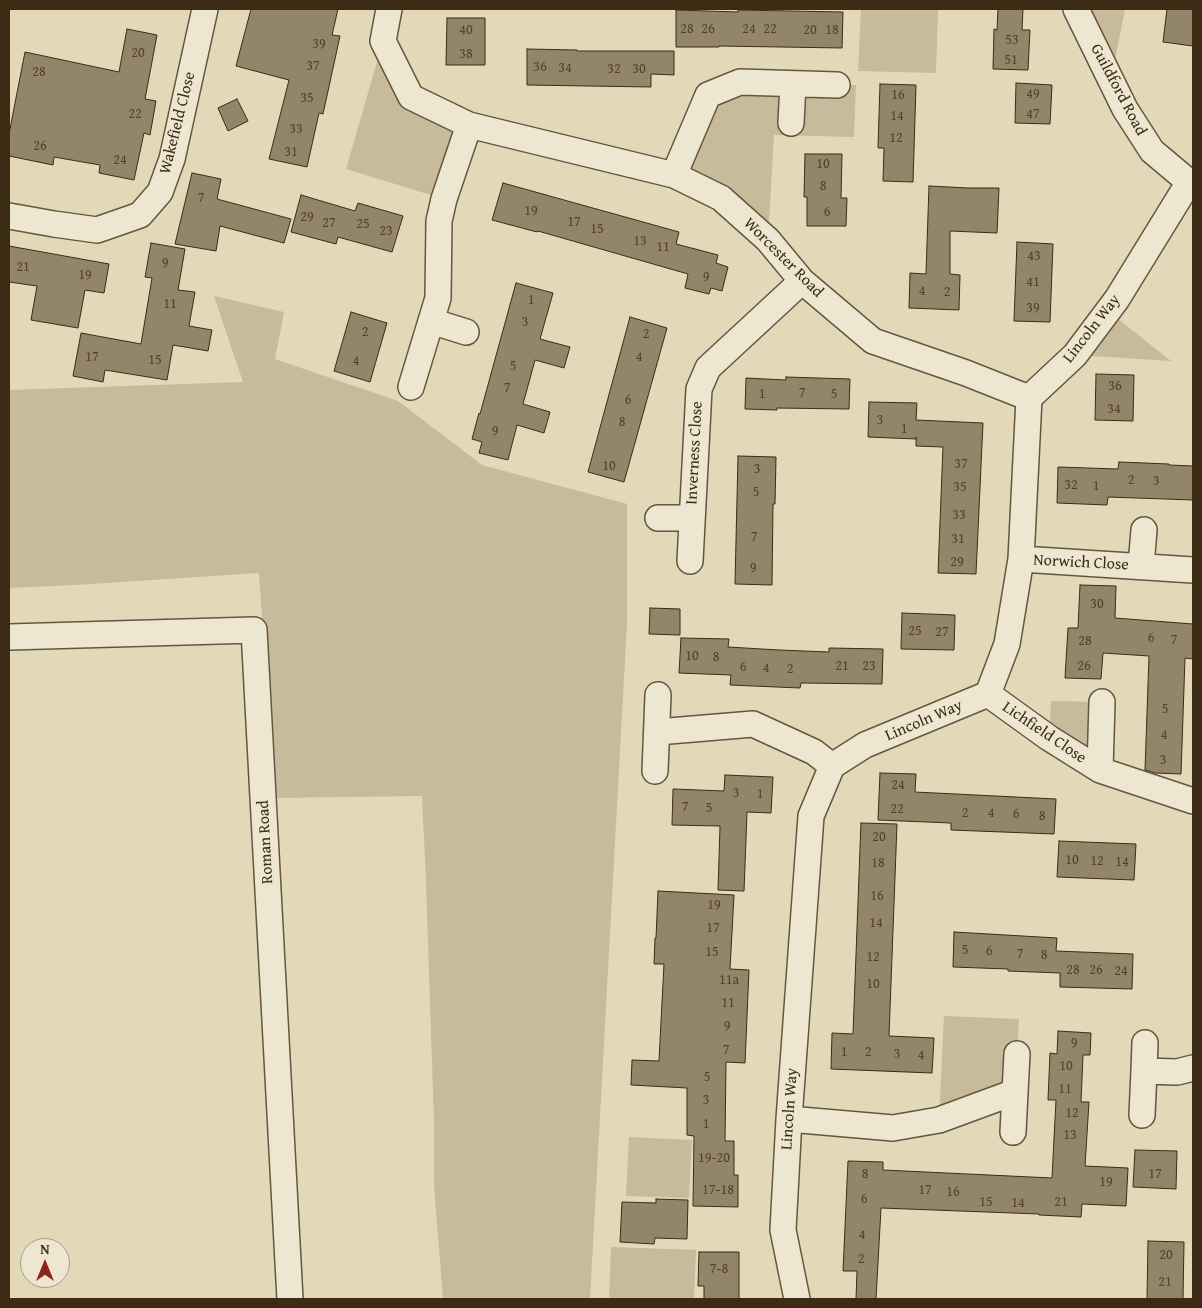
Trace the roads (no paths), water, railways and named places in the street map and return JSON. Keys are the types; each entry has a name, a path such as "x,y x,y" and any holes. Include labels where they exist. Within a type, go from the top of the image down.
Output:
{"street":[{"name":"Wakefield Close","path":"9,216 97,230 140,215 160,192 172,159 205,9"},
{"name":"Worcester Road","path":"389,9 383,42 411,97 469,125 674,175 721,198 768,240 802,281 873,341 966,373 1029,398"},
{"name":"Guildford Road","path":"1076,9 1125,109 1152,151 1191,182"},
{"path":"674,175 708,95 740,82 837,84"},
{"path":"791,122 793,84"},
{"path":"412,387 438,298 439,221 444,199 469,125"},
{"name":"Lincoln Way","path":"1029,398 1075,356 1117,299 1191,182"},
{"name":"Inverness Close","path":"690,561 698,389 708,368 802,281"},
{"path":"431,321 466,332"},
{"path":"988,694 1007,644 1021,559 1029,398"},
{"name":"Inverness Close","path":"658,518 692,518"},
{"name":"Norwich Close","path":"1141,566 1144,530"},
{"name":"Norwich Close","path":"1021,559 1193,570"},
{"name":"Roman Road","path":"9,637 254,630 290,1299"},
{"name":"Lincoln Way","path":"797,1299 783,1230 788,1119 812,816 832,766 865,745 988,694"},
{"name":"Lichfield Close","path":"988,694 1049,738 1100,770 1193,801"},
{"path":"655,771 658,695"},
{"name":"Lichfield Close","path":"1100,770 1102,702"},
{"path":"657,732 753,724 814,752 832,766"},
{"path":"1142,1115 1145,1043"},
{"path":"1013,1132 1017,1054"},
{"path":"1144,1070 1177,1072 1193,1068"},
{"path":"788,1119 893,1128 939,1120 1015,1092"}]}
